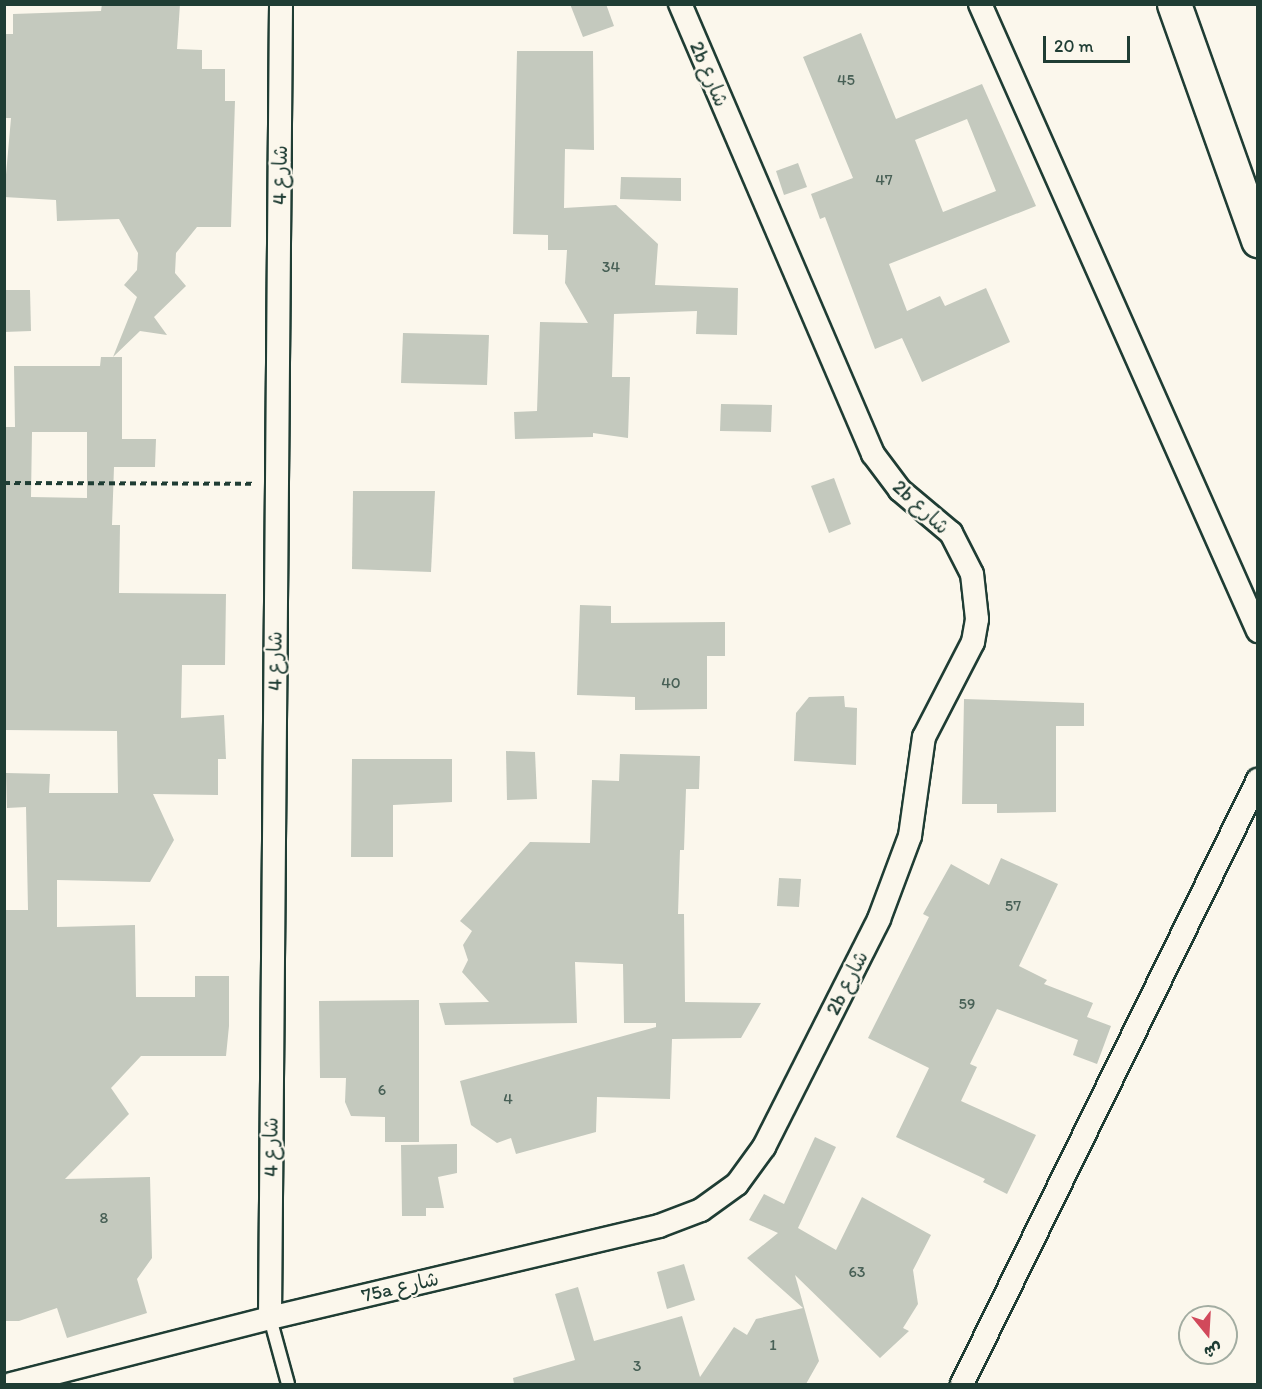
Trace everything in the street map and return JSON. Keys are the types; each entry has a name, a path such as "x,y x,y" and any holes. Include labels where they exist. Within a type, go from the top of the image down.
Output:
{"main road":[{"path":"1174,4 1257,240"}],"street":[{"name":"شارع 4","path":"270,1318 281,4"},
{"name":"2b شارع","path":"680,4 873,454 900,490 951,533 968,563 977,596 973,642 924,737 910,836 892,892 764,1147"},
{"path":"980,4 1257,631"},
{"path":"962,1384 1257,780"},
{"name":"75a شارع","path":"11,1384 270,1318 680,1219 720,1198 737,1184 764,1147"}],"lane":[{"path":"270,1318 288,1384"}],"path":[{"path":"4,483 277,485"}],"building":[{"path":"102,4 180,4 177,49 202,50 202,69 225,69 225,101 235,101 231,227 197,227 176,253 175,273 186,286 154,317 167,335 140,331 113,357 137,297 124,285 137,270 138,253 119,219 57,221 56,200 4,197 11,118 4,118 4,34 13,34 13,14 101,11"},
{"path":"570,4 606,4 614,26 583,37"},
{"path":"861,33 896,119 982,84 1036,206 889,264 907,311 940,296 945,306 986,288 1010,342 922,382 902,338 875,349 825,217 820,219 811,194 853,178 803,57","holes":["967,119 996,191 943,212 915,140"]},
{"path":"517,51 593,51 594,150 565,149 564,208 616,205 658,244 655,285 738,288 737,335 696,334 697,311 614,314 612,377 630,377 628,438 593,433 593,437 515,439 514,412 537,411 540,322 588,323 565,283 567,250 548,250 548,235 513,234"},
{"path":"798,163 807,187 784,195 776,171"},
{"path":"621,177 681,178 681,201 620,199"},
{"path":"4,290 30,290 31,331 4,332"},
{"path":"403,333 489,335 487,385 401,383"},
{"path":"101,357 122,357 122,439 156,439 155,467 114,467 112,525 120,525 119,593 226,594 225,665 182,665 181,718 224,715 226,759 218,759 218,795 153,794 174,840 150,882 57,880 57,927 135,925 136,997 195,997 195,976 229,976 229,1026 226,1056 141,1056 111,1088 129,1114 65,1179 150,1177 152,1258 137,1279 147,1313 67,1338 57,1308 19,1321 4,1321 4,910 28,910 26,807 7,808 6,773 50,774 49,793 118,793 117,731 4,730 4,427 15,427 14,366 100,366","holes":["32,432 87,432 87,498 31,497"]},
{"path":"721,404 772,405 771,432 720,431"},
{"path":"834,478 851,524 829,533 811,486"},
{"path":"353,491 435,491 431,572 352,569"},
{"path":"580,605 611,606 611,623 725,622 725,656 707,656 707,709 635,710 635,697 577,695"},
{"path":"844,696 845,707 857,708 856,765 794,761 796,713 809,697"},
{"path":"964,699 1084,703 1084,726 1056,726 1056,812 997,813 997,804 962,804"},
{"path":"506,751 535,752 537,799 507,800"},
{"path":"620,754 700,756 699,789 686,789 684,850 680,850 678,914 684,914 685,1002 761,1003 741,1038 672,1039 670,1099 597,1097 596,1132 516,1154 511,1138 497,1143 471,1125 460,1081 656,1027 656,1023 624,1023 623,964 575,962 577,1023 445,1025 439,1003 489,1002 462,972 468,960 463,945 472,931 460,921 530,842 590,843 592,780 619,781"},
{"path":"352,759 452,759 452,802 393,805 393,857 351,857"},
{"path":"1001,858 1058,884 1019,966 1047,980 1044,984 1093,1003 1087,1017 1111,1026 1097,1064 1073,1055 1078,1040 997,1009 970,1064 977,1067 961,1101 1036,1135 1007,1194 983,1182 985,1179 896,1137 929,1068 868,1038 929,917 923,914 951,864 989,885"},
{"path":"779,878 801,879 799,907 777,906"},
{"path":"419,1000 419,1142 385,1142 385,1117 351,1116 345,1102 346,1078 320,1078 319,1001"},
{"path":"815,1137 836,1147 798,1228 836,1250 862,1197 931,1235 913,1270 918,1304 903,1328 909,1331 880,1358 795,1275 819,1361 806,1384 514,1384 513,1378 575,1360 555,1294 578,1287 594,1341 682,1316 700,1377 734,1327 747,1335 756,1319 803,1308 747,1258 778,1233 749,1220 764,1194 784,1204"},
{"path":"457,1144 457,1173 438,1177 444,1208 426,1208 426,1216 402,1216 401,1145"},
{"path":"684,1264 695,1300 667,1309 657,1272"}]}
